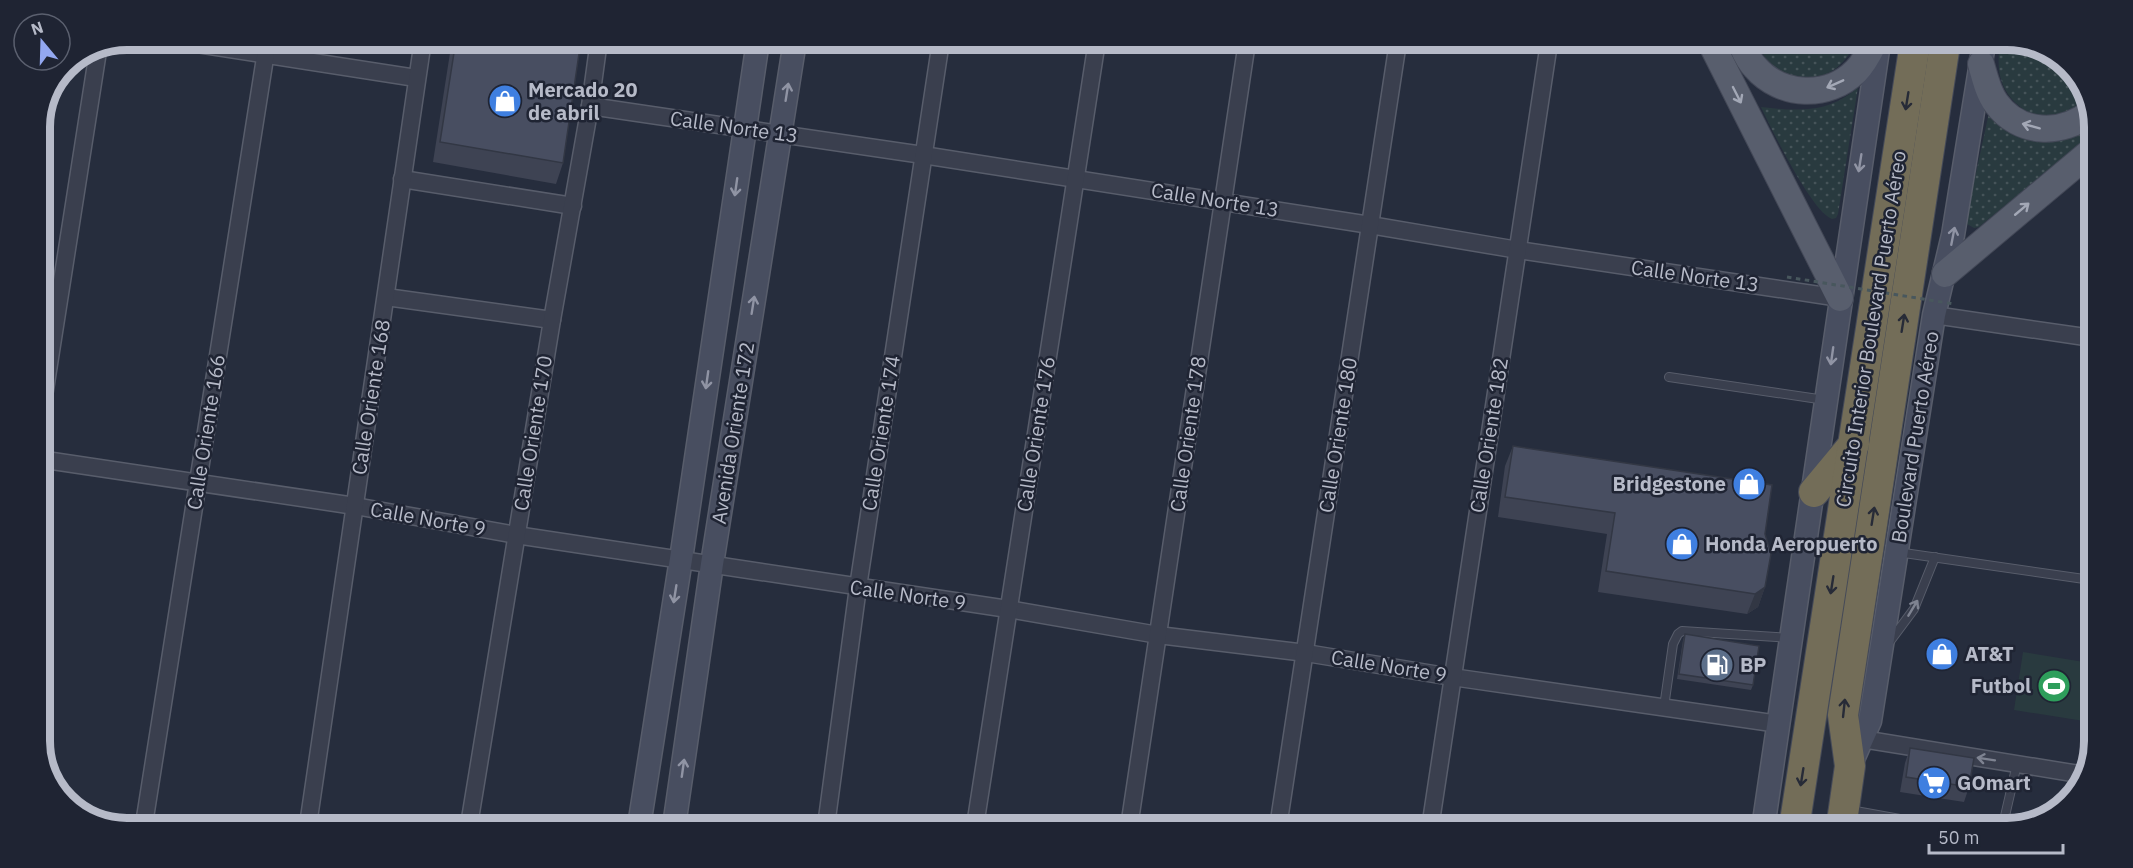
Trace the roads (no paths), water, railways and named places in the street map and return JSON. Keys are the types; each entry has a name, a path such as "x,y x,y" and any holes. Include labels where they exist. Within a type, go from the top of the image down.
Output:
{"highway":[{"name":"Circuito Interior Boulevard Puerto Aéreo","path":"1796,818 1915,50"},
{"name":"Circuito Interior Boulevard Puerto Aéreo","path":"1850,766 1843,715 1944,50"},
{"path":"1814,492 1854,444"},
{"name":"Boulevard Puerto Aéreo","path":"1842,818 1850,766"}],"main road":[{"path":"1715,50 1840,298"},
{"path":"1744,50 1748,59 1763,76 1782,87 1805,91 1827,88 1848,78 1864,61 1870,50"},
{"path":"1983,54 1986,82 1995,102 2011,118 2021,124 2054,129 2083,118"},
{"path":"1945,274 2083,157"}],"street":[{"name":"Calle Oriente 166","path":"145,818 266,50"},
{"path":"281,50 416,78"},
{"name":"Calle Oriente 168","path":"309,818 421,50"},
{"name":"Calle Oriente 170","path":"470,818 598,50"},
{"name":"Avenida Oriente 172","path":"640,818 756,50"},
{"name":"Avenida Oriente 172","path":"675,818 712,564 794,50"},
{"name":"Calle Oriente 174","path":"827,818 858,587 940,50"},
{"name":"Calle Oriente 176","path":"976,818 1096,50"},
{"name":"Calle Oriente 178","path":"1130,818 1246,50"},
{"name":"Calle Oriente 180","path":"1279,818 1397,50"},
{"name":"Calle Oriente 182","path":"1431,818 1549,50"},
{"path":"1765,818 1878,50"},
{"name":"Boulevard Puerto Aéreo","path":"1850,766 1870,721 1934,315 1953,235 1983,54"},
{"path":"50,358 97,55"},
{"name":"Calle Norte 13","path":"590,106 1223,201 1518,250 1840,298"},
{"path":"402,179 573,206"},
{"path":"386,297 552,320"},
{"path":"1934,315 2083,337"},
{"name":"Calle Norte 9","path":"50,461 355,506 516,535 1008,609 1158,635 1306,653 1779,724"},
{"path":"1862,739 2076,774"}],"lane":[{"path":"1669,377 1825,400"},
{"path":"1897,552 2084,579"},
{"path":"1881,654 1914,609 1935,557"},
{"path":"1664,707 1673,644 1682,631 1792,638"},
{"path":"2005,818 2017,764"}],"place":[{"name":"Mercado 20 de abril","path":"505,101"},
{"name":"Bridgestone","path":"1749,484"},
{"name":"Honda Aeropuerto","path":"1682,544"},
{"name":"AT&T","path":"1942,654"},
{"name":"BP","path":"1717,665"},
{"name":"Futbol","path":"2054,686"},
{"name":"GOmart","path":"1934,783"}]}
